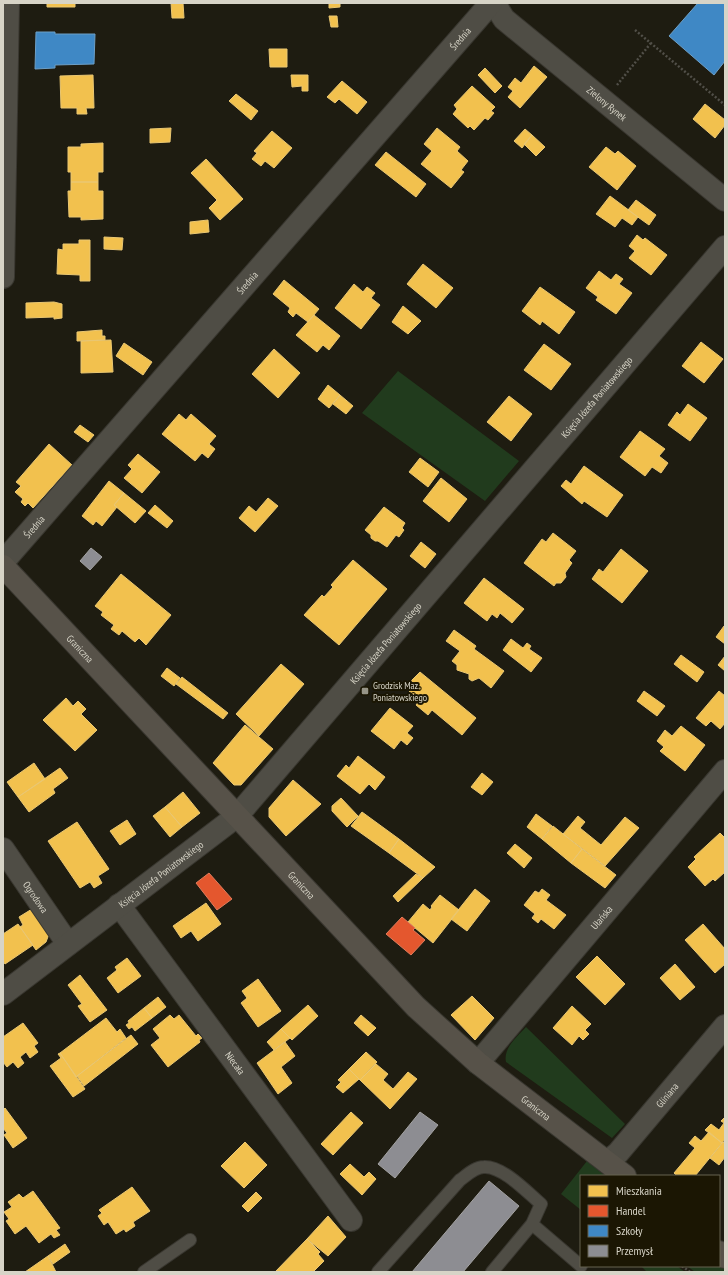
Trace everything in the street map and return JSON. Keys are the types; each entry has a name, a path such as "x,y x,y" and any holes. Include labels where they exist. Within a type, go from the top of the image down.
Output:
{"street":[{"path":"3,277 8,3"},
{"name":"Zielony Rynek","path":"492,3 504,18 725,200"},
{"name":"Średnia","path":"3,562 492,3"},
{"name":"Księcia Józefa Poniatowskiego","path":"3,994 237,816 725,248"},
{"name":"Graniczna","path":"3,566 416,1007 478,1063 623,1175"},
{"name":"Ułańska","path":"478,1063 725,771"},
{"name":"Ogrodowa","path":"3,849 68,944"},
{"name":"Niecała","path":"119,905 351,1220"},
{"name":"Gliniana","path":"607,1162 618,1153 725,1026"}],"lane":[{"path":"378,1272 460,1180 472,1170 484,1166 495,1169 516,1181 541,1204 532,1224 492,1272"},
{"path":"532,1224 580,1265"},
{"path":"144,1272 190,1240"}],"path":[{"path":"635,30 725,105"},
{"path":"618,83 651,43"}],"green space":[{"path":"398,371 519,461 485,501 362,413"},
{"path":"526,1027 625,1124 612,1138 506,1062 509,1047"},
{"path":"587,1161 605,1175 580,1175 580,1209 561,1194"},
{"path":"720,1265 725,1269 725,1272 695,1272 688,1267 720,1267"},
{"path":"642,1267 678,1267 685,1272 647,1272"}],"building: Mieszkania":[{"path":"47,3 75,3 75,7 47,7"},
{"path":"171,3 183,3 184,18 172,18"},
{"path":"329,3 340,3 340,7 329,8"},
{"path":"329,16 337,16 338,27 331,27"},
{"path":"269,49 287,49 287,67 270,67"},
{"path":"534,66 547,77 520,108 508,97 513,91 508,87 515,78 521,83"},
{"path":"485,68 502,86 495,93 478,75"},
{"path":"93,75 94,108 86,108 87,114 77,114 77,108 61,108 60,76"},
{"path":"291,75 308,75 308,91 302,91 302,86 292,87"},
{"path":"342,81 367,102 357,114 339,99 335,103 327,97"},
{"path":"472,86 495,107 491,111 494,113 488,120 485,118 474,130 470,126 468,128 453,114 457,109 454,105"},
{"path":"236,94 258,111 251,120 229,101"},
{"path":"705,104 725,120 725,125 715,138 693,119"},
{"path":"171,128 170,142 150,143 150,129"},
{"path":"437,128 460,147 457,151 468,161 461,170 464,172 451,188 421,164 432,151 424,144"},
{"path":"525,129 532,135 522,148 514,141"},
{"path":"272,131 292,148 274,168 265,161 261,166 252,159 257,153 254,151"},
{"path":"532,135 545,147 536,156 524,144"},
{"path":"103,143 103,172 98,172 98,182 71,182 71,172 68,172 68,147 81,147 81,144"},
{"path":"606,147 615,154 618,151 636,166 617,190 589,167"},
{"path":"386,152 426,184 416,197 375,165"},
{"path":"206,159 243,199 220,220 209,208 217,200 191,173"},
{"path":"71,182 98,182 98,191 103,191 103,219 81,220 81,217 69,217 68,191 71,191"},
{"path":"610,196 638,217 632,225 622,218 615,227 596,214"},
{"path":"636,200 656,215 649,225 628,210"},
{"path":"208,220 209,232 190,234 190,222"},
{"path":"637,235 643,240 645,238 667,255 651,275 629,258 635,251 629,246"},
{"path":"104,237 123,238 122,250 104,249"},
{"path":"79,240 90,240 90,281 80,281 80,275 57,274 58,249 63,250 63,244 79,244"},
{"path":"423,264 453,288 436,308 407,284"},
{"path":"599,271 611,280 616,274 623,279 619,284 632,293 616,314 596,300 598,297 586,288"},
{"path":"284,280 319,309 308,322 296,313 293,317 288,312 290,308 273,294"},
{"path":"354,284 363,292 367,287 375,293 371,298 380,305 361,329 335,308"},
{"path":"540,287 575,312 559,334 542,321 540,325 522,311"},
{"path":"54,302 62,304 62,318 26,318 26,303"},
{"path":"403,306 421,321 408,334 392,322"},
{"path":"314,315 340,336 329,350 323,345 317,352 296,335"},
{"path":"102,330 102,336 105,336 105,340 77,341 77,332"},
{"path":"111,340 113,372 81,373 81,341"},
{"path":"701,342 723,359 704,383 682,366"},
{"path":"124,343 152,362 143,375 116,356"},
{"path":"544,344 571,364 551,390 524,370"},
{"path":"274,349 300,373 278,398 252,374"},
{"path":"328,385 340,395 329,408 318,399"},
{"path":"340,395 353,406 346,414 333,404"},
{"path":"509,396 532,414 511,441 487,422"},
{"path":"688,404 707,418 690,441 668,425 677,412 680,415"},
{"path":"179,414 186,420 191,414 216,436 209,444 215,449 208,458 202,453 195,461 162,434"},
{"path":"80,425 94,435 88,442 74,432"},
{"path":"640,431 665,449 659,456 668,463 661,473 652,467 645,476 620,457"},
{"path":"49,444 72,465 33,508 28,503 25,506 21,502 23,499 15,492 21,486 16,482"},
{"path":"138,454 160,472 142,493 124,478 132,469 128,465"},
{"path":"420,458 439,472 428,487 409,472"},
{"path":"584,466 623,495 607,517 584,501 582,504 561,486 566,480 571,484"},
{"path":"441,478 467,499 449,522 423,501"},
{"path":"109,481 124,493 114,505 117,507 102,526 96,521 93,525 82,516"},
{"path":"124,493 146,511 135,523 114,505"},
{"path":"268,498 278,506 255,532 239,518 249,506 256,512"},
{"path":"155,505 173,521 167,528 148,513"},
{"path":"384,507 405,523 402,528 404,530 399,537 396,535 387,547 371,538 371,535 365,530"},
{"path":"553,533 576,551 569,560 572,563 565,573 566,577 561,583 556,583 554,586 524,563 542,539 546,542"},
{"path":"421,542 436,554 425,568 410,556"},
{"path":"621,549 648,571 622,603 592,579 599,569 603,572"},
{"path":"353,560 387,589 339,645 304,615 322,595 324,597 333,587 331,585"},
{"path":"121,574 171,615 146,645 139,638 135,642 122,631 119,635 111,629 114,625 101,615 103,612 95,606"},
{"path":"484,578 524,609 512,623 500,613 497,618 492,614 487,621 464,603"},
{"path":"724,626 725,627 725,644 716,637"},
{"path":"454,630 476,646 474,649 504,671 491,688 479,678 472,681 469,679 469,674 457,670 457,665 452,661 460,651 446,641"},
{"path":"511,639 523,648 527,643 531,646 529,649 542,658 531,672 503,650"},
{"path":"681,655 704,672 697,682 674,664"},
{"path":"725,656 725,671 718,665"},
{"path":"281,664 304,684 259,736 236,714"},
{"path":"167,668 180,678 174,686 161,676"},
{"path":"420,672 476,718 462,735 432,710 428,715 416,705 420,700 409,691 415,684 411,681"},
{"path":"182,677 228,713 223,719 176,684"},
{"path":"644,691 665,706 657,716 637,701"},
{"path":"719,691 725,696 725,723 720,729 711,721 706,726 696,718"},
{"path":"66,698 73,706 78,701 86,709 81,714 97,730 75,751 43,720"},
{"path":"390,708 413,726 407,733 413,738 407,745 401,740 394,749 371,731"},
{"path":"245,725 273,749 241,785 234,785 213,763"},
{"path":"681,726 705,745 685,771 660,751 664,747 657,741 665,730 672,736"},
{"path":"358,756 385,777 375,790 369,784 360,794 337,776 346,765 349,768"},
{"path":"34,763 45,779 18,797 7,782"},
{"path":"60,768 68,778 53,789 55,793 29,812 18,797"},
{"path":"482,773 493,782 482,795 471,787"},
{"path":"293,780 321,804 286,836 269,817 269,808"},
{"path":"183,792 200,813 182,827 165,807"},
{"path":"341,798 358,816 347,827 332,811 332,806"},
{"path":"165,807 182,827 170,837 153,816"},
{"path":"362,812 399,839 389,853 351,826"},
{"path":"536,814 552,826 542,839 527,827"},
{"path":"578,816 585,822 580,828 601,845 625,817 639,828 605,866 563,834"},
{"path":"127,820 136,834 120,845 110,831"},
{"path":"77,822 109,869 98,876 102,883 94,888 90,882 80,888 48,841"},
{"path":"553,826 582,849 571,863 542,839"},
{"path":"720,833 725,838 725,872 715,881 713,879 705,886 688,867 696,859 694,857"},
{"path":"399,839 435,867 423,878 389,853"},
{"path":"515,844 532,858 524,868 507,853"},
{"path":"582,849 616,875 605,888 571,863"},
{"path":"416,874 423,878 398,902 393,896"},
{"path":"475,889 490,901 467,931 451,919"},
{"path":"542,889 550,895 546,900 566,915 554,929 541,919 538,923 532,918 535,914 524,905 535,891 539,893"},
{"path":"440,895 459,910 433,943 408,922 423,904 430,910 432,907 431,906"},
{"path":"206,903 221,924 198,941 191,931 181,938 173,926"},
{"path":"32,909 49,934 46,942 36,950 20,927 23,925 19,917"},
{"path":"18,924 33,945 5,964 3,961 3,934"},
{"path":"703,924 725,949 725,964 715,973 685,940"},
{"path":"597,956 625,984 605,1005 576,977"},
{"path":"127,958 141,976 118,993 107,978 117,970 115,967"},
{"path":"675,964 695,987 680,1000 660,978"},
{"path":"80,975 107,1010 90,1022 78,1006 82,1004 68,985"},
{"path":"258,979 281,1011 258,1027 241,1003 247,998 242,991"},
{"path":"472,996 494,1018 475,1040 451,1015"},
{"path":"158,997 166,1007 152,1018 144,1008"},
{"path":"308,1005 318,1016 292,1040 281,1029"},
{"path":"572,1006 591,1024 585,1030 589,1034 583,1040 579,1036 572,1045 553,1028"},
{"path":"144,1008 152,1018 135,1031 132,1027 129,1029 126,1025 129,1023 128,1021"},
{"path":"170,1015 174,1019 179,1015 196,1036 198,1034 202,1038 199,1040 200,1042 168,1067 151,1045 160,1038 153,1029"},
{"path":"361,1015 376,1028 368,1036 354,1023"},
{"path":"106,1018 117,1032 120,1029 126,1038 76,1077 60,1053"},
{"path":"23,1023 38,1043 34,1046 38,1052 30,1058 26,1052 20,1057 24,1063 18,1068 13,1062 7,1067 3,1062 3,1037"},
{"path":"281,1029 290,1038 274,1050 267,1042"},
{"path":"131,1035 138,1044 84,1086 77,1076"},
{"path":"285,1042 295,1056 281,1067 292,1083 278,1094 257,1063"},
{"path":"366,1052 377,1062 360,1080 349,1069"},
{"path":"60,1053 85,1089 73,1097 50,1066 61,1058 58,1054"},
{"path":"376,1064 388,1074 383,1080 393,1089 408,1072 417,1079 390,1109 360,1080"},
{"path":"349,1069 359,1079 343,1093 336,1087 341,1082 338,1080"},
{"path":"5,1108 27,1138 13,1148 4,1135 7,1133 3,1128 3,1110"},
{"path":"351,1112 363,1123 333,1155 321,1144"},
{"path":"725,1117 725,1139 722,1143 705,1130 711,1124 719,1130 724,1123 721,1121"},
{"path":"709,1132 722,1143 696,1175 676,1175 674,1173 695,1148 689,1143 695,1136 701,1141"},
{"path":"245,1142 267,1165 244,1188 221,1166"},
{"path":"723,1142 725,1144 725,1157 719,1165 710,1158"},
{"path":"350,1164 364,1177 369,1172 376,1179 362,1195 340,1174"},
{"path":"132,1187 150,1211 133,1222 135,1226 126,1232 124,1229 116,1234 108,1222 104,1225 98,1216 102,1213 99,1210"},
{"path":"33,1191 60,1228 56,1230 60,1235 54,1238 51,1234 39,1243 26,1226 15,1234 6,1221 9,1219 4,1212 12,1207 8,1202 19,1194 23,1198"},
{"path":"256,1192 262,1198 248,1212 242,1206"},
{"path":"328,1216 346,1237 328,1256 307,1239"},
{"path":"307,1239 320,1252 318,1254 324,1261 313,1272 275,1272"},
{"path":"65,1244 70,1252 53,1264 48,1256"},
{"path":"48,1256 56,1272 25,1272"}],"building: Handel":[{"path":"209,873 232,899 217,910 196,883"},
{"path":"402,917 415,928 413,930 425,940 411,955 386,934"}],"building: Szkoły":[{"path":"698,3 725,3 725,61 714,75 669,36"},
{"path":"36,32 55,32 55,34 95,34 94,64 55,65 55,68 35,69"}],"building: Przemysł":[{"path":"91,548 102,557 90,570 80,561"},
{"path":"420,1112 438,1125 395,1178 378,1164"},
{"path":"489,1181 519,1206 463,1272 412,1272"}],"place":[{"name":"Grodzisk Maz. Poniatowskiego","path":"365,691"}]}
